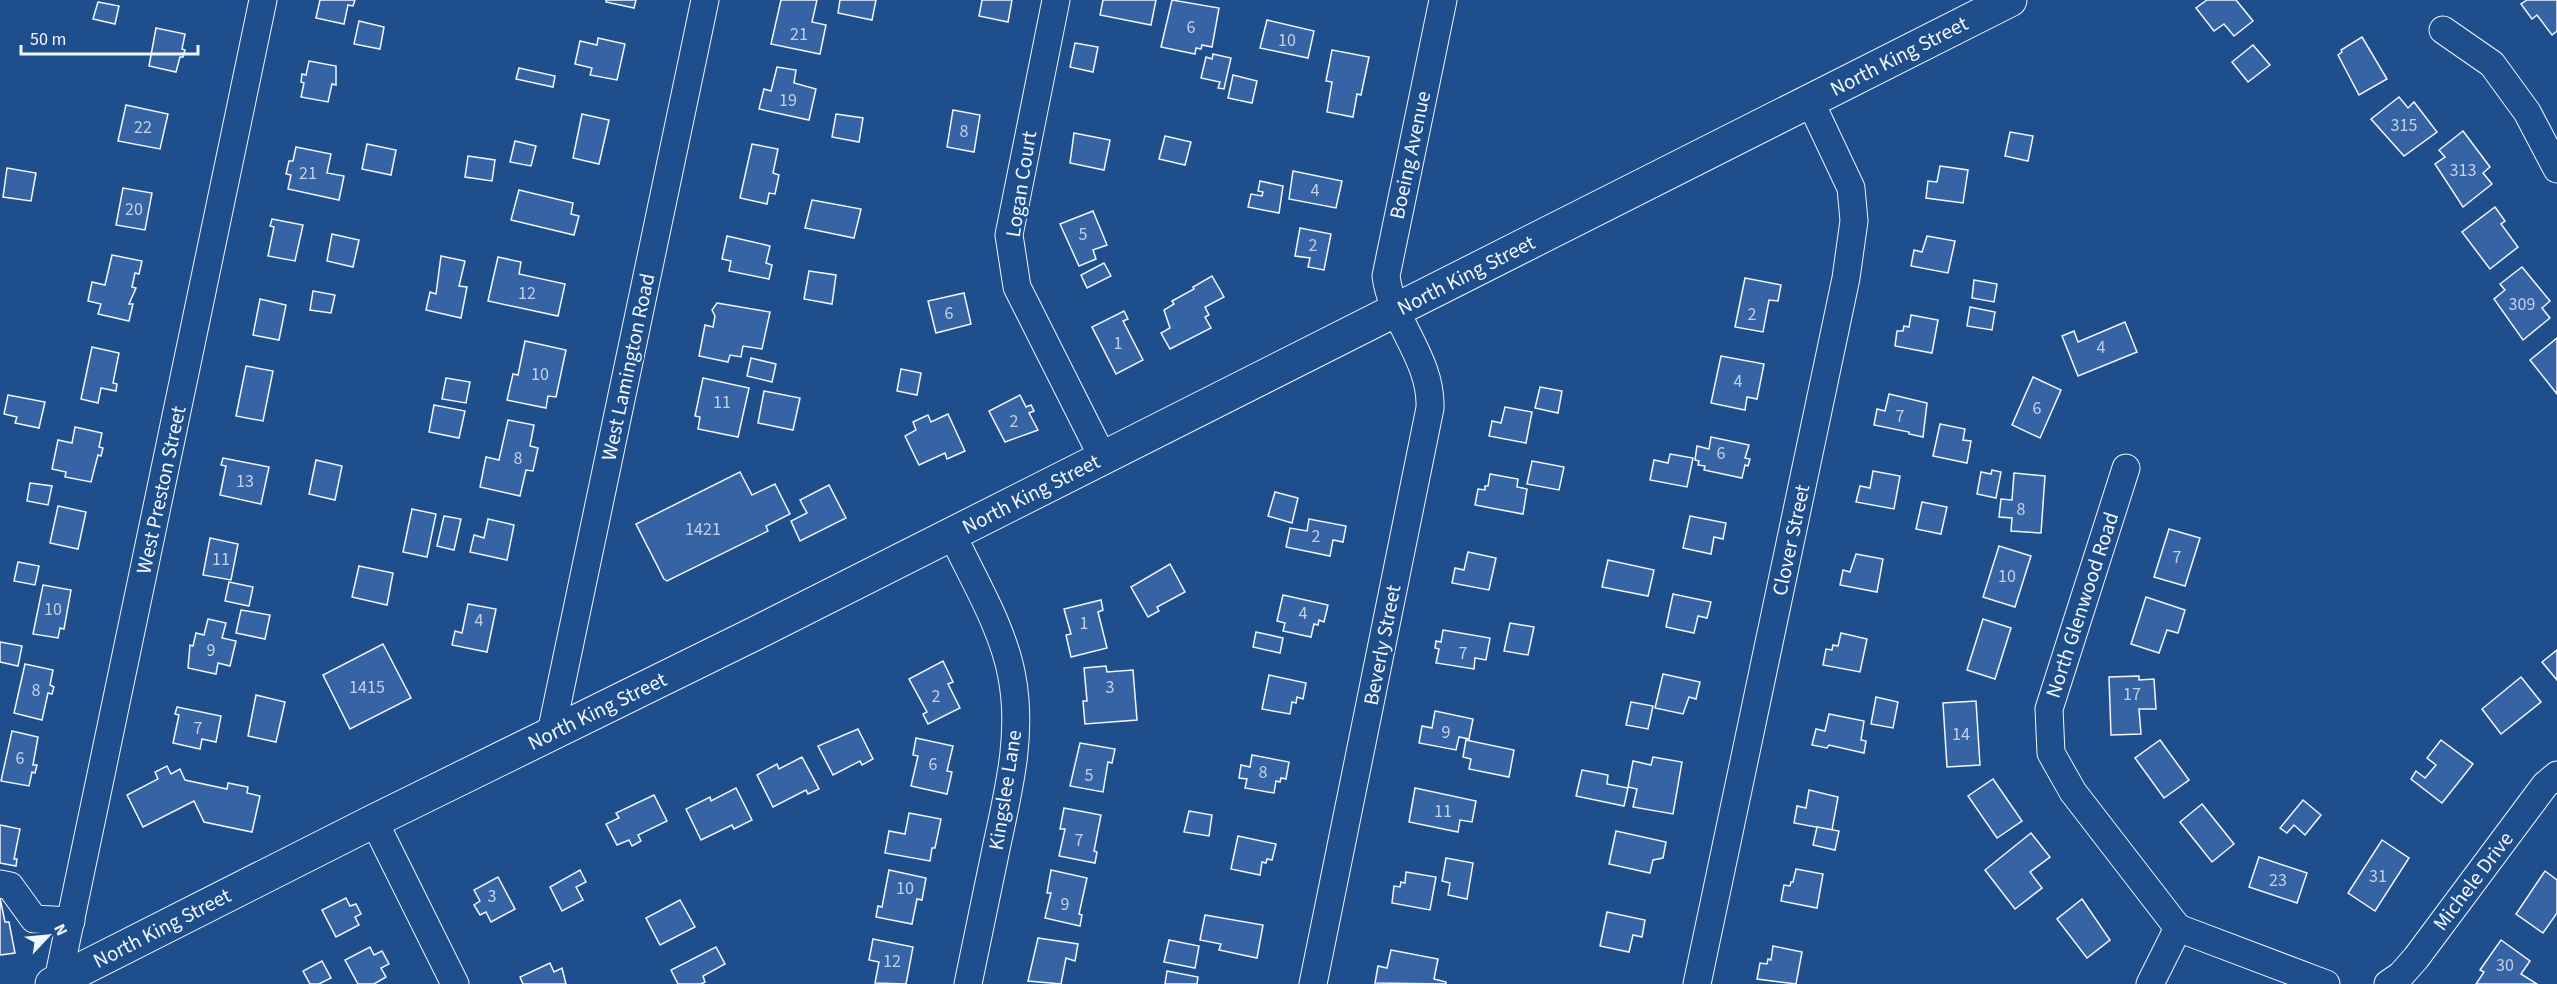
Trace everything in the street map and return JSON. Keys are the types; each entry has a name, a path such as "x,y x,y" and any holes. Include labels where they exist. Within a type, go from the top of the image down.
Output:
{"main road":[{"name":"North King Street","path":"55,982 952,534 2010,0"}],"street":[{"name":"West Preston Street","path":"55,982 71,921 263,0"},
{"name":"West Lamington Road","path":"551,733 705,0"},
{"name":"Logan Court","path":"1056,0 1010,235 1017,287 1103,458"},
{"name":"Boeing Avenue","path":"1397,310 1388,287 1387,267 1443,0"},
{"path":"2443,30 2492,64 2527,112 2557,169"},
{"name":"Clover Street","path":"1697,984 1846,278 1854,221 1851,188 1810,101"},
{"name":"Beverly Street","path":"1313,984 1430,408 1429,384 1425,369 1397,310"},
{"name":"North Glenwood Road","path":"2126,468 2049,709 2051,753 2073,792 2178,928"},
{"name":"Kingslee Lane","path":"952,534 1002,643 1012,677 1016,711 1016,749 1010,787 968,984"},
{"name":"Michele Drive","path":"2388,984 2401,975 2416,958 2545,785 2557,775"},
{"path":"374,821 455,984"},
{"path":"0,884 10,886 34,919 71,921"},
{"path":"2150,984 2178,928 2326,984"}],"building":[{"path":"320,0 355,0 353,6 348,5 344,24 316,18"},
{"path":"606,0 636,0 634,8 606,2"},
{"path":"781,0 817,0 812,22 826,25 820,54 771,44"},
{"path":"840,0 876,0 872,20 838,13"},
{"path":"982,0 1012,0 1008,22 979,16"},
{"path":"1103,0 1156,0 1151,25 1100,15"},
{"path":"1172,0 1219,8 1212,47 1202,45 1201,49 1196,48 1195,54 1161,47"},
{"path":"2207,0 2236,0 2253,21 2234,36 2224,24 2214,31 2196,8"},
{"path":"2527,0 2557,0 2557,31 2552,35 2537,15 2532,19 2521,4"},
{"path":"98,2 119,6 115,24 93,19"},
{"path":"1267,20 1314,31 1308,58 1260,48"},
{"path":"359,21 384,27 380,49 354,44"},
{"path":"156,28 185,34 182,49 185,50 183,57 180,57 176,72 149,66"},
{"path":"2362,37 2387,79 2359,95 2338,55 2342,52 2341,50"},
{"path":"598,38 625,44 617,80 590,75 592,68 575,64 580,41 597,45"},
{"path":"1075,43 1098,47 1093,72 1070,67"},
{"path":"2253,45 2270,65 2248,82 2232,62"},
{"path":"1332,50 1369,57 1361,95 1357,94 1353,117 1327,112 1332,82 1326,81"},
{"path":"1213,54 1231,58 1224,89 1218,88 1220,82 1201,78 1206,57 1212,59"},
{"path":"309,61 336,66 336,85 332,84 328,102 301,97 304,83 301,82 302,74 306,75"},
{"path":"777,67 796,70 794,83 816,89 809,120 759,109 764,89 771,91"},
{"path":"519,68 555,76 553,87 516,79"},
{"path":"1233,75 1257,81 1252,103 1228,98"},
{"path":"2399,97 2408,108 2414,102 2437,132 2404,156 2371,119"},
{"path":"126,105 168,114 160,149 118,141"},
{"path":"953,110 980,115 974,152 947,147"},
{"path":"582,114 609,120 599,164 573,158"},
{"path":"836,114 863,118 859,142 832,137"},
{"path":"2463,131 2490,167 2483,173 2492,184 2463,207 2435,164 2445,157 2439,150"},
{"path":"2010,132 2033,136 2028,161 2005,156"},
{"path":"1074,133 1110,140 1104,170 1070,163"},
{"path":"1165,136 1191,142 1185,165 1159,159"},
{"path":"515,141 536,146 531,166 510,162"},
{"path":"367,144 396,150 391,175 362,169"},
{"path":"752,144 778,149 773,173 779,175 775,194 769,193 767,204 740,198"},
{"path":"296,147 331,154 327,173 344,176 339,200 288,189 291,175 286,174 289,161 293,161"},
{"path":"468,156 495,160 492,181 465,177"},
{"path":"1940,166 1968,170 1963,203 1926,198 1928,181 1937,182"},
{"path":"7,168 36,173 31,201 3,197"},
{"path":"1293,171 1342,181 1336,208 1289,199"},
{"path":"1260,181 1283,186 1279,213 1248,207 1251,194 1262,196 1263,192 1258,191"},
{"path":"123,188 152,193 145,230 116,225"},
{"path":"519,190 573,203 571,214 579,216 574,235 511,220"},
{"path":"812,200 861,209 854,238 805,228"},
{"path":"2495,207 2505,221 2501,224 2518,247 2490,269 2462,232"},
{"path":"1093,211 1107,245 1093,250 1096,259 1079,266 1060,224"},
{"path":"272,219 303,225 295,261 268,256 274,227 270,226"},
{"path":"1300,228 1331,234 1324,270 1308,267 1310,258 1295,256"},
{"path":"332,234 359,240 353,267 327,261"},
{"path":"727,236 770,246 766,263 772,265 769,279 729,271 731,261 722,259"},
{"path":"1927,236 1955,241 1948,273 1911,266 1914,250 1922,252"},
{"path":"112,255 142,261 139,274 135,273 132,287 136,288 129,304 133,304 129,321 98,314 101,304 88,301 92,282 105,285"},
{"path":"441,256 465,261 459,286 467,287 461,318 426,310 430,292 436,294"},
{"path":"498,257 521,262 519,274 565,284 558,316 488,301"},
{"path":"1104,263 1111,276 1087,288 1081,275"},
{"path":"2522,267 2550,301 2542,308 2550,318 2523,340 2494,299 2505,290 2500,284"},
{"path":"809,271 836,275 832,304 804,299"},
{"path":"1212,276 1224,297 1205,307 1209,315 1205,317 1211,328 1170,349 1161,333 1170,328 1164,310 1174,304 1172,301"},
{"path":"1745,278 1781,285 1778,301 1769,300 1763,332 1735,327"},
{"path":"1974,280 1997,284 1994,302 1972,298"},
{"path":"313,291 335,295 331,313 310,310"},
{"path":"964,293 971,324 936,333 928,301"},
{"path":"260,299 286,305 279,340 253,335"},
{"path":"717,303 770,312 762,349 743,346 741,357 730,355 728,362 699,356 705,325 713,327 715,316 712,310"},
{"path":"1970,307 1995,312 1992,330 1967,326"},
{"path":"1124,311 1128,319 1123,321 1143,360 1116,374 1092,327"},
{"path":"1911,315 1938,320 1932,353 1895,346 1897,331 1903,331 1904,326 1909,327"},
{"path":"2125,322 2137,352 2078,376 2062,336 2074,331 2078,342"},
{"path":"2557,338 2557,394 2530,360"},
{"path":"525,341 566,350 556,397 548,396 546,408 507,400 513,374 518,375"},
{"path":"92,347 119,353 113,383 117,384 116,391 101,388 98,403 81,399"},
{"path":"1721,356 1764,364 1757,399 1747,397 1745,410 1711,403"},
{"path":"751,358 776,364 772,382 747,376"},
{"path":"246,366 273,371 263,421 236,416"},
{"path":"901,369 921,373 917,395 897,391"},
{"path":"2033,377 2061,390 2040,438 2012,425"},
{"path":"446,378 470,382 466,403 442,399"},
{"path":"703,378 749,388 738,437 698,429 700,417 695,416"},
{"path":"1540,387 1562,391 1558,413 1535,408"},
{"path":"764,391 800,398 793,430 758,423"},
{"path":"1889,394 1927,403 1923,437 1874,425 1877,409 1885,411"},
{"path":"8,395 45,402 39,428 15,423 17,417 4,414"},
{"path":"1020,395 1026,407 1031,405 1034,411 1029,413 1038,430 1005,442 989,411"},
{"path":"434,405 465,411 459,438 429,432"},
{"path":"1505,407 1532,412 1526,443 1489,436 1492,421 1501,423"},
{"path":"948,414 965,451 947,459 945,453 919,465 905,436 916,430 913,422 928,415 931,422"},
{"path":"508,420 534,425 530,446 538,448 533,471 526,470 520,496 480,487 486,457 499,460"},
{"path":"1940,424 1965,429 1963,440 1971,441 1967,463 1933,456"},
{"path":"75,427 102,433 99,447 103,448 101,456 98,455 91,482 65,477 66,472 52,469 58,440 72,443"},
{"path":"1711,437 1749,445 1745,458 1750,459 1748,466 1745,465 1742,478 1704,470 1705,466 1698,465 1699,461 1695,460 1697,446 1709,449"},
{"path":"1670,454 1693,458 1687,487 1650,480 1654,460 1668,463"},
{"path":"223,458 269,467 261,504 220,495 226,466 221,465"},
{"path":"316,460 342,466 335,500 309,494"},
{"path":"1532,461 1564,467 1559,490 1527,484"},
{"path":"1992,470 2001,472 1996,498 1977,494 1981,472 1991,474"},
{"path":"1873,471 1900,476 1894,509 1856,502 1860,486 1870,488"},
{"path":"740,472 752,495 775,484 790,514 766,526 768,531 667,581 664,579 636,524"},
{"path":"2014,473 2045,476 2041,533 2011,531 2012,518 1999,517 2001,499 2012,500"},
{"path":"1490,474 1518,479 1517,487 1527,489 1523,514 1475,505 1478,489 1485,490"},
{"path":"30,483 52,486 48,505 27,501"},
{"path":"829,485 846,518 800,541 791,521 807,513 800,500"},
{"path":"1275,492 1298,498 1292,523 1268,516"},
{"path":"1922,502 1947,507 1941,534 1916,529"},
{"path":"58,506 86,512 78,549 50,543"},
{"path":"412,509 436,514 427,557 403,552"},
{"path":"444,516 461,519 454,550 437,546"},
{"path":"1690,516 1726,523 1723,539 1714,537 1711,554 1683,548"},
{"path":"488,519 514,525 507,560 470,552 474,535 484,538"},
{"path":"1309,519 1346,526 1343,542 1333,540 1330,556 1286,547 1290,528 1307,531"},
{"path":"2169,529 2200,538 2185,586 2154,577"},
{"path":"210,538 238,544 231,580 203,575"},
{"path":"1999,546 2031,556 2015,607 1983,597"},
{"path":"1468,552 1496,558 1489,590 1452,583 1455,568 1464,570"},
{"path":"1856,554 1883,559 1877,592 1840,585 1843,570 1850,572"},
{"path":"1608,560 1654,570 1648,596 1602,587"},
{"path":"18,562 39,566 35,585 14,581"},
{"path":"1170,564 1185,592 1157,607 1159,611 1148,617 1131,587"},
{"path":"359,566 393,573 387,605 352,597"},
{"path":"229,582 253,587 249,606 225,601"},
{"path":"43,585 71,590 64,629 60,628 58,638 33,634"},
{"path":"1673,594 1711,602 1707,618 1698,616 1694,633 1666,627"},
{"path":"1283,595 1328,605 1324,622 1319,620 1318,625 1314,624 1311,637 1283,631 1285,623 1277,621"},
{"path":"2146,597 2185,610 2178,633 2167,630 2159,653 2131,644"},
{"path":"1101,600 1103,610 1098,612 1107,648 1071,657 1066,635 1071,634 1064,609"},
{"path":"468,604 496,609 487,652 452,645 455,631 462,633"},
{"path":"241,610 270,615 265,639 236,633"},
{"path":"208,619 226,623 222,638 236,641 230,666 218,663 216,674 188,668 190,645 193,646 196,633 204,635"},
{"path":"1983,619 2011,628 1995,679 1967,670"},
{"path":"1510,623 1534,627 1528,655 1504,651"},
{"path":"1443,630 1490,638 1486,660 1475,658 1474,669 1436,663 1439,649 1435,648 1436,641 1441,642"},
{"path":"1256,632 1283,638 1280,653 1253,647"},
{"path":"1841,633 1867,639 1860,672 1823,665 1826,649 1832,650 1833,645 1838,646"},
{"path":"0,642 22,646 18,666 0,662"},
{"path":"383,644 411,698 350,729 323,675"},
{"path":"2557,650 2557,680 2542,662"},
{"path":"943,661 953,682 948,684 960,708 928,724 923,714 927,712 909,679"},
{"path":"25,664 53,670 50,685 54,687 52,694 48,693 42,720 14,713"},
{"path":"1106,666 1107,672 1133,670 1137,720 1085,724 1083,701 1087,701 1084,668"},
{"path":"1663,674 1700,682 1696,699 1689,697 1683,714 1655,708"},
{"path":"1269,675 1306,683 1303,699 1297,697 1296,703 1292,702 1290,714 1262,709"},
{"path":"2139,676 2139,680 2154,679 2156,709 2139,709 2141,734 2111,735 2109,677"},
{"path":"2521,677 2541,702 2501,734 2482,709"},
{"path":"256,695 285,702 276,742 248,736"},
{"path":"1876,697 1898,702 1893,728 1871,724"},
{"path":"1976,701 1980,765 1947,767 1943,703"},
{"path":"1631,702 1653,706 1648,729 1626,725"},
{"path":"177,707 221,716 216,742 202,739 200,749 173,743 179,715 175,714"},
{"path":"1435,711 1473,719 1469,739 1459,737 1456,750 1419,743 1422,726 1432,728"},
{"path":"1829,714 1864,721 1861,740 1866,741 1864,753 1829,745 1827,748 1812,745 1816,729 1825,731"},
{"path":"858,729 873,759 862,765 860,761 833,775 818,746"},
{"path":"12,731 38,737 33,765 37,765 35,773 32,772 29,786 1,781"},
{"path":"916,738 953,746 947,771 952,772 947,794 911,786 918,756 913,755"},
{"path":"1466,740 1514,750 1509,777 1469,769 1471,759 1463,757"},
{"path":"2160,740 2189,780 2164,798 2135,758"},
{"path":"2441,740 2473,764 2442,803 2411,779 2416,771 2425,778 2436,765 2427,758"},
{"path":"1080,743 1115,749 1112,763 1108,762 1103,792 1070,786"},
{"path":"1252,755 1289,762 1286,779 1281,778 1280,782 1276,781 1274,793 1245,788 1247,779 1239,778 1241,765 1250,767"},
{"path":"802,757 819,789 808,794 806,790 773,807 757,775 777,764 779,769"},
{"path":"1653,757 1682,762 1673,814 1633,807 1637,789 1628,787 1633,761 1651,765"},
{"path":"167,766 171,774 180,769 185,780 227,789 228,783 248,787 247,793 260,796 252,832 204,822 194,801 143,827 127,795 158,779 155,772"},
{"path":"1582,770 1608,775 1607,784 1628,788 1624,806 1576,796"},
{"path":"1993,779 2022,821 1997,838 1968,796"},
{"path":"736,788 752,820 734,829 732,825 701,840 686,809 710,797 711,801"},
{"path":"1415,788 1476,801 1472,822 1460,820 1458,832 1409,822"},
{"path":"1809,790 1838,797 1832,830 1794,823 1797,806 1806,808"},
{"path":"654,795 667,821 638,835 641,841 632,846 629,840 617,845 606,824 619,818 616,813"},
{"path":"2303,800 2321,815 2305,835 2294,825 2287,833 2280,828"},
{"path":"2202,804 2234,844 2212,862 2180,822"},
{"path":"1064,808 1101,815 1094,851 1097,852 1095,863 1059,856 1065,829 1060,829"},
{"path":"1189,811 1212,815 1209,836 1184,832"},
{"path":"909,813 941,819 930,861 885,853 889,831 905,834"},
{"path":"0,825 20,829 14,859 17,859 16,866 0,863"},
{"path":"1817,827 1839,831 1835,850 1813,845"},
{"path":"1616,831 1666,842 1663,858 1653,860 1650,873 1609,864"},
{"path":"2031,833 2050,857 2030,872 2042,888 2015,909 1985,870"},
{"path":"1238,836 1276,844 1272,860 1267,859 1266,863 1262,862 1260,875 1231,869"},
{"path":"2382,840 2409,858 2375,911 2348,893"},
{"path":"2259,857 2307,873 2297,903 2249,887"},
{"path":"1446,858 1473,863 1467,899 1448,895 1450,883 1442,881"},
{"path":"1796,869 1823,874 1817,908 1781,901 1784,885 1790,886 1793,882"},
{"path":"580,870 586,882 576,887 583,900 562,911 550,887"},
{"path":"889,870 926,878 922,900 917,899 912,924 876,917 878,906 882,907"},
{"path":"1051,870 1087,878 1079,914 1082,915 1080,926 1045,918 1051,893 1047,893"},
{"path":"2545,871 2557,880 2557,913 2543,933 2516,914"},
{"path":"1406,872 1436,877 1430,910 1392,903 1394,886 1400,887 1401,882 1405,883"},
{"path":"498,877 515,909 491,922 486,912 480,915 474,905 480,901 474,890"},
{"path":"0,898 5,922 9,922 15,953 0,955"},
{"path":"346,898 350,906 356,904 361,914 355,917 359,925 336,937 322,910"},
{"path":"2082,899 2110,940 2087,958 2057,919"},
{"path":"680,900 695,927 660,945 646,918"},
{"path":"1607,912 1645,920 1642,937 1633,935 1629,952 1600,946"},
{"path":"1205,915 1263,925 1257,958 1219,950 1221,944 1200,940"},
{"path":"1038,938 1078,944 1075,961 1066,958 1061,984 1028,981"},
{"path":"873,939 913,947 906,984 875,983 879,962 869,960"},
{"path":"1169,940 1199,946 1195,968 1164,962"},
{"path":"2501,940 2530,961 2521,974 2537,984 2476,984 2484,972 2480,970"},
{"path":"1773,946 1802,952 1796,984 1757,979 1760,963 1767,964 1768,959 1771,960"},
{"path":"370,947 374,955 382,951 389,964 381,968 386,977 374,984 358,984 345,960"},
{"path":"716,947 725,964 703,976 705,982 701,984 678,984 671,970"},
{"path":"1391,950 1438,959 1434,979 1446,982 1446,984 1375,983 1378,966 1387,968"},
{"path":"322,961 331,978 319,984 310,984 303,971"},
{"path":"550,963 554,972 562,968 566,984 523,984 520,977"},
{"path":"1167,971 1198,977 1197,984 1165,984"}]}
